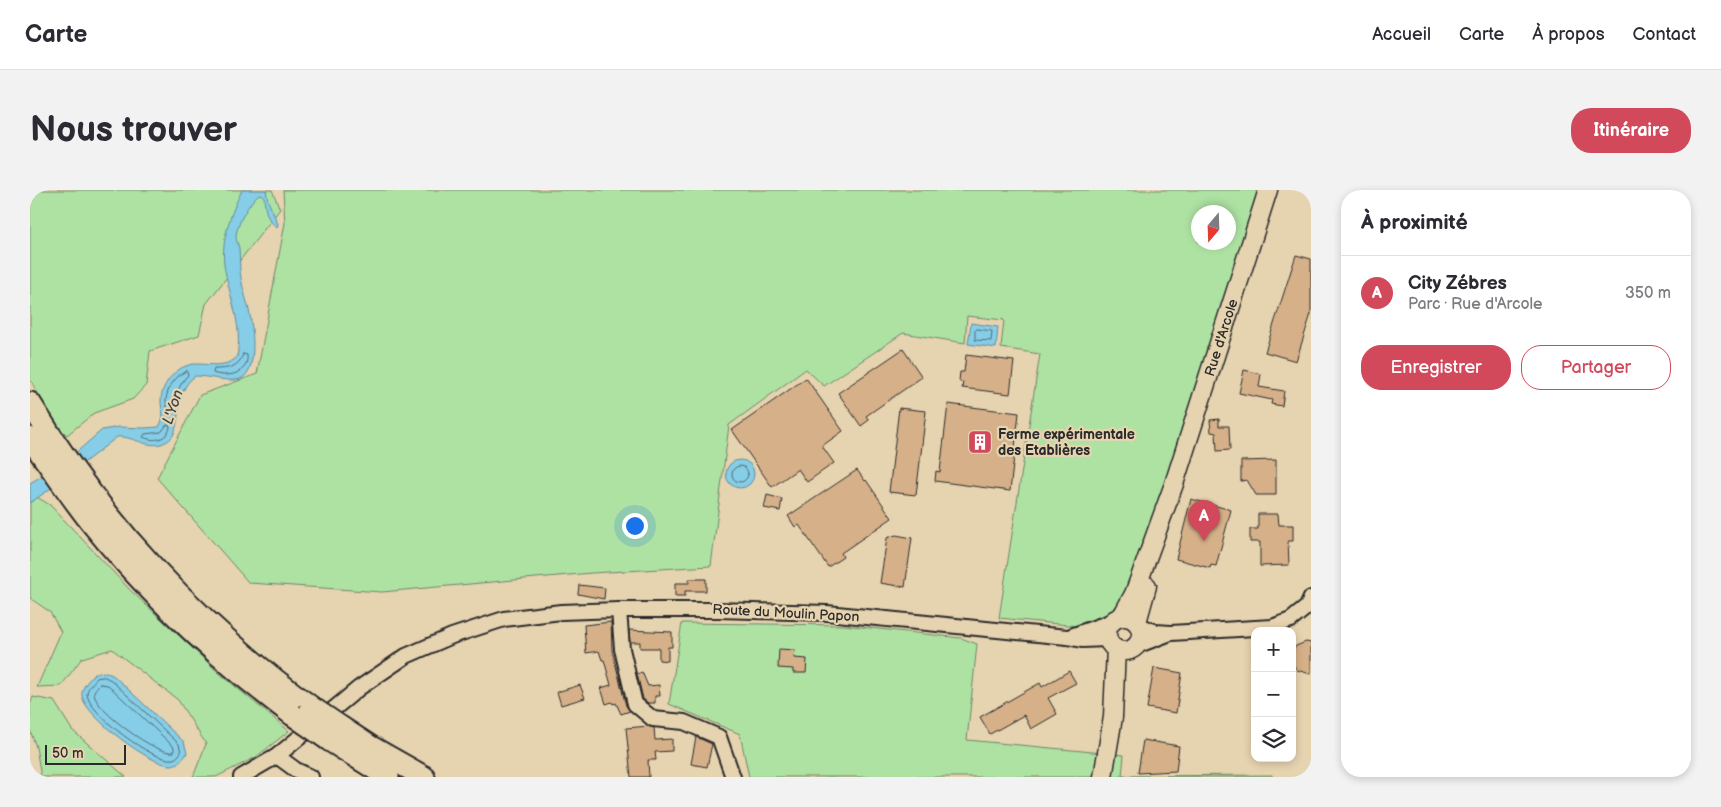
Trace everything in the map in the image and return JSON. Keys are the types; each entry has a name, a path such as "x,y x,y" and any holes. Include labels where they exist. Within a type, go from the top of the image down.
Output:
{"highway":[{"path":"30,403 50,451 73,484 103,536 145,584 176,616 237,671 302,711 335,734 388,777"},
{"path":"30,438 50,451"},
{"path":"335,734 371,747 424,777"}],"main road":[{"name":"Rue d'Arcole","path":"1127,621 1134,594 1174,484 1268,190"},
{"path":"1102,777 1113,717 1122,691 1125,669 1123,646 1106,633 1127,621 1141,636 1123,646"}],"street":[{"path":"1127,621 1156,632 1171,633 1272,627 1291,620 1310,605"},
{"path":"618,610 622,648 635,704 653,719 684,722 719,737 733,777"},
{"name":"Route du Moulin Papon","path":"241,777 277,756 359,688 406,656 452,636 504,619 561,612 618,610 827,613 1068,636 1123,646 1171,633"},
{"name":"Route du Moulin Papon","path":"1068,636 1127,621"},
{"path":"277,756 296,770 311,777"}],"green space":[{"path":"30,190 272,190 280,209 206,304 199,335 150,351 146,385 133,399 94,413 67,435 55,424 30,379"},
{"path":"283,190 1263,190 1247,254 1121,603 1088,627 999,618 1040,354 1001,348 1004,320 967,316 965,343 903,333 824,386 806,369 729,425 711,566 591,573 382,592 249,583 157,478 200,395 257,374 285,223"},
{"path":"30,493 50,505 130,590 218,672 289,731 256,757 216,777 193,777 206,744 178,700 112,649 82,658 61,686 37,687 61,632 50,612 30,598"},
{"path":"682,623 843,625 961,638 977,644 967,740 1124,755 1122,776 1272,775 1272,777 749,777 740,734 669,704"},
{"path":"33,697 54,701 72,730 126,777 41,777 36,747 30,730 30,705"}],"water":[{"name":"L'Yon","path":"242,190 266,190 268,201 278,224 277,227 268,218 264,197 259,194 244,214 238,226 236,238 239,248 240,274 249,310 253,342 253,353 248,371 243,377 236,380 195,376 183,391 176,428 169,440 156,445 130,438 117,437 30,503 30,483 64,463 102,430 119,427 159,427 163,416 162,394 167,381 177,371 189,365 228,363 237,357 237,322 226,277 223,255 225,236"},
{"path":"971,323 998,327 996,348 968,344"},
{"path":"740,460 750,464 754,474 750,484 740,488 730,484 726,474 730,464"},
{"path":"106,672 114,676 184,742 187,753 181,760 172,765 150,758 121,739 95,716 86,705 82,696 83,690 95,673"}],"building":[{"path":"1296,255 1311,259 1311,314 1296,361 1265,352"},
{"path":"903,349 922,377 866,416 869,420 861,426 838,393"},
{"path":"966,355 1014,361 1010,394 962,388 963,382 959,381 960,372 964,372"},
{"path":"1244,370 1261,374 1259,387 1284,391 1282,406 1271,404 1272,400 1239,393"},
{"path":"806,378 843,431 822,446 834,463 807,482 798,469 772,487 732,430"},
{"name":"Ferme expérimentale des Etablières","path":"948,404 1019,413 1010,491 935,481 936,471 940,472"},
{"path":"899,408 926,411 916,495 889,492"},
{"path":"1219,419 1219,426 1229,426 1230,450 1217,451 1216,433 1211,432 1210,420"},
{"path":"1276,460 1276,495 1256,495 1247,480 1241,481 1241,461"},
{"path":"857,470 892,518 841,553 843,557 828,567 799,525 795,527 788,516"},
{"path":"767,495 782,499 780,511 764,508"},
{"path":"1191,499 1231,510 1216,566 1211,565 1210,568 1176,559"},
{"path":"1258,514 1278,514 1279,525 1293,525 1293,541 1288,541 1289,565 1260,566 1260,542 1250,542 1250,529 1258,529"},
{"path":"896,535 912,538 905,587 880,583 887,538"},
{"path":"689,579 706,579 706,591 685,591 685,596 675,596 675,583 689,583"},
{"path":"579,585 605,588 604,599 578,594"},
{"path":"611,622 612,650 626,706 630,711 621,714 616,703 606,704 601,688 611,685 604,660 602,660 599,651 586,653 584,625"},
{"path":"629,630 672,632 672,647 668,647 668,661 659,660 659,648 640,648 640,642 630,642"},
{"path":"1306,642 1311,643 1311,673 1296,669 1296,646"},
{"path":"779,649 795,650 794,658 807,659 806,673 793,673 793,669 778,668"},
{"path":"1154,668 1182,673 1176,713 1147,708"},
{"path":"1069,671 1076,683 1048,698 1057,714 1031,729 1024,715 990,734 980,717 1040,683 1042,687"},
{"path":"642,672 648,686 659,685 660,696 655,696 655,703 648,703 643,699 637,674"},
{"path":"580,685 585,698 561,705 557,692"},
{"path":"649,726 654,728 655,740 672,739 672,751 655,752 656,760 648,760 649,777 631,777 626,728"},
{"path":"696,737 712,744 707,767 691,764"},
{"path":"1143,740 1179,746 1176,771 1138,773"}],"place":[{"name":"Ferme expérimentale des Etablières","path":"980,442"},
{"name":"City Zébres","path":"1204,541"}]}
